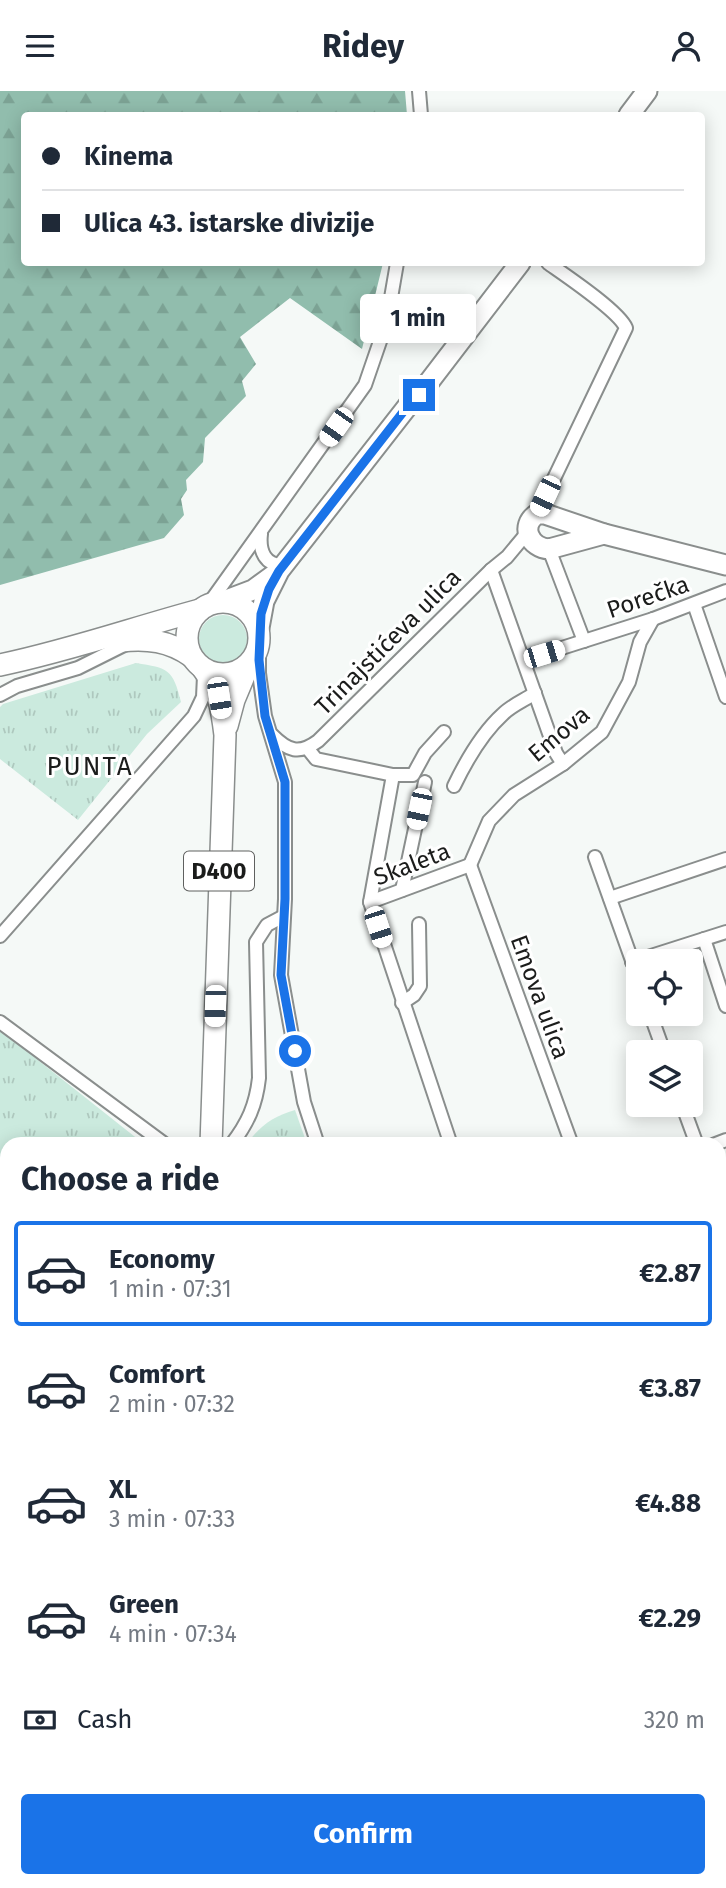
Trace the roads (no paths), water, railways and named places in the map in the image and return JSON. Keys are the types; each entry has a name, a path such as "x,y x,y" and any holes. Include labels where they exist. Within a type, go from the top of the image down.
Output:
{"main road":[{"path":"631,112 647,91"},
{"path":"91,643 134,640 172,645 214,674 239,671 256,646 264,601 281,568 518,266"},
{"path":"604,534 549,549 535,544 527,533 527,525 532,517 545,514 604,534 726,565"},
{"path":"0,665 91,643 211,605 253,590 281,568"},
{"path":"211,605 246,609 254,617 256,646"},
{"name":"D400","path":"211,605 193,617 186,637 197,663 216,688 225,735 211,1137"},
{"name":"D400","path":"225,735 234,700 256,646"}],"street":[{"path":"419,91 421,112"},
{"path":"211,605 365,385 387,321 396,266"},
{"path":"537,514 626,328 624,322 611,311 552,266"},
{"name":"Trinajstićeva ulica","path":"270,733 288,748 307,749 341,719 491,570 508,557 527,533"},
{"path":"261,534 260,546 266,559 281,568"},
{"name":"Porečka","path":"549,549 584,641"},
{"path":"491,570 556,753 563,764"},
{"name":"Porečka","path":"524,660 653,619 726,591"},
{"path":"694,604 726,697"},
{"name":"Emova","path":"470,865 489,821 514,795 563,764 602,732 629,682 640,642 653,619"},
{"path":"0,695 17,686 78,668 134,640"},
{"path":"256,646 270,733 285,782 281,975 304,1102 315,1137"},
{"path":"0,936 194,716 203,697 197,663"},
{"path":"454,786 488,730 505,712 535,693"},
{"path":"307,749 316,759 393,775 413,775 425,753 444,732"},
{"path":"393,775 370,902 448,1137"},
{"path":"401,890 425,782"},
{"path":"595,857 627,949"},
{"path":"610,898 726,859"},
{"name":"Skaleta","path":"370,902 470,865"},
{"name":"Emova ulica","path":"470,865 569,1137"},
{"path":"236,1137 253,1113 259,1078 256,942 267,925 284,916"},
{"path":"402,1003 414,995 419,985 419,924"},
{"path":"674,949 726,932"},
{"path":"704,939 726,1006"},
{"path":"0,1022 155,1137"},
{"path":"687,1117 694,1137"}],"district":[{"name":"PUNTA","path":"90,766"}]}
